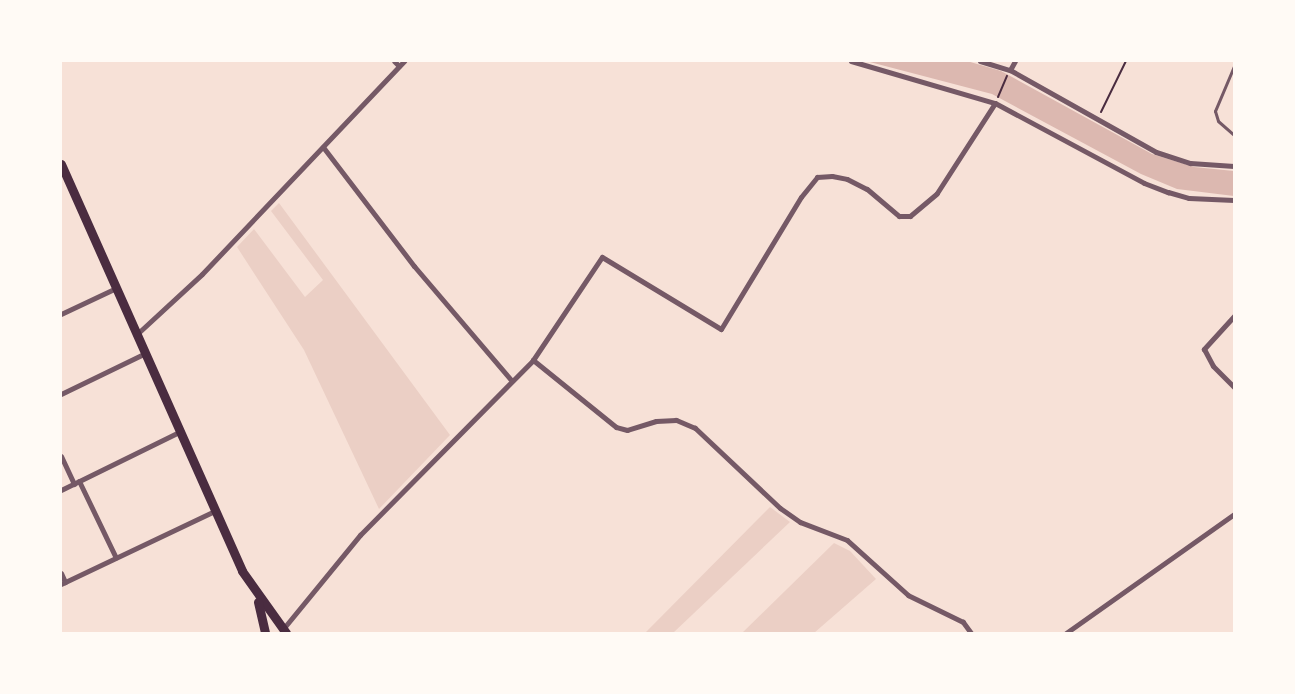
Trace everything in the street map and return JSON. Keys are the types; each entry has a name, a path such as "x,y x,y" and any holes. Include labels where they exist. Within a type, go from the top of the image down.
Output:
{"main road":[{"path":"61,164 146,353 214,511 256,594 285,631"},
{"path":"256,594 265,633"}],"street":[{"path":"394,61 399,66"},
{"path":"137,334 182,294 404,61"},
{"path":"851,61 995,103 1144,183 1189,198 1234,200"},
{"path":"980,61 1010,70 1175,159 1234,166"},
{"path":"1010,70 1015,61"},
{"path":"285,631 360,535 511,380 533,360 602,258 721,329 801,197 817,177 832,176 846,179 867,189 900,216 910,216 937,193 995,103"},
{"path":"323,147 414,266 511,380"},
{"path":"61,314 117,288"},
{"path":"1234,316 1204,349 1213,366 1234,387"},
{"path":"61,394 146,353"},
{"path":"533,360 616,427 628,430 656,421 676,420 695,428 780,508 800,522 847,540 908,595 963,622 971,633"},
{"path":"61,490 179,432"},
{"path":"61,456 77,482 116,558"},
{"path":"61,573 63,583 214,511"},
{"path":"1066,633 1234,514"}],"lane":[{"path":"1234,66 1215,111 1218,121 1234,135"}],"path":[{"path":"1098,119 1126,61"},
{"path":"995,103 1010,70"}],"shaded area":[{"path":"866,61 967,61 1001,71 1152,154 1194,167 1234,171 1234,196 1177,189 1141,174 992,94"},
{"path":"279,203 450,435 379,509 304,350 237,247 254,229 305,297 323,280 271,211"},
{"path":"770,507 790,522 673,633 645,633"},
{"path":"834,543 850,551 876,579 814,633 742,633"}]}
